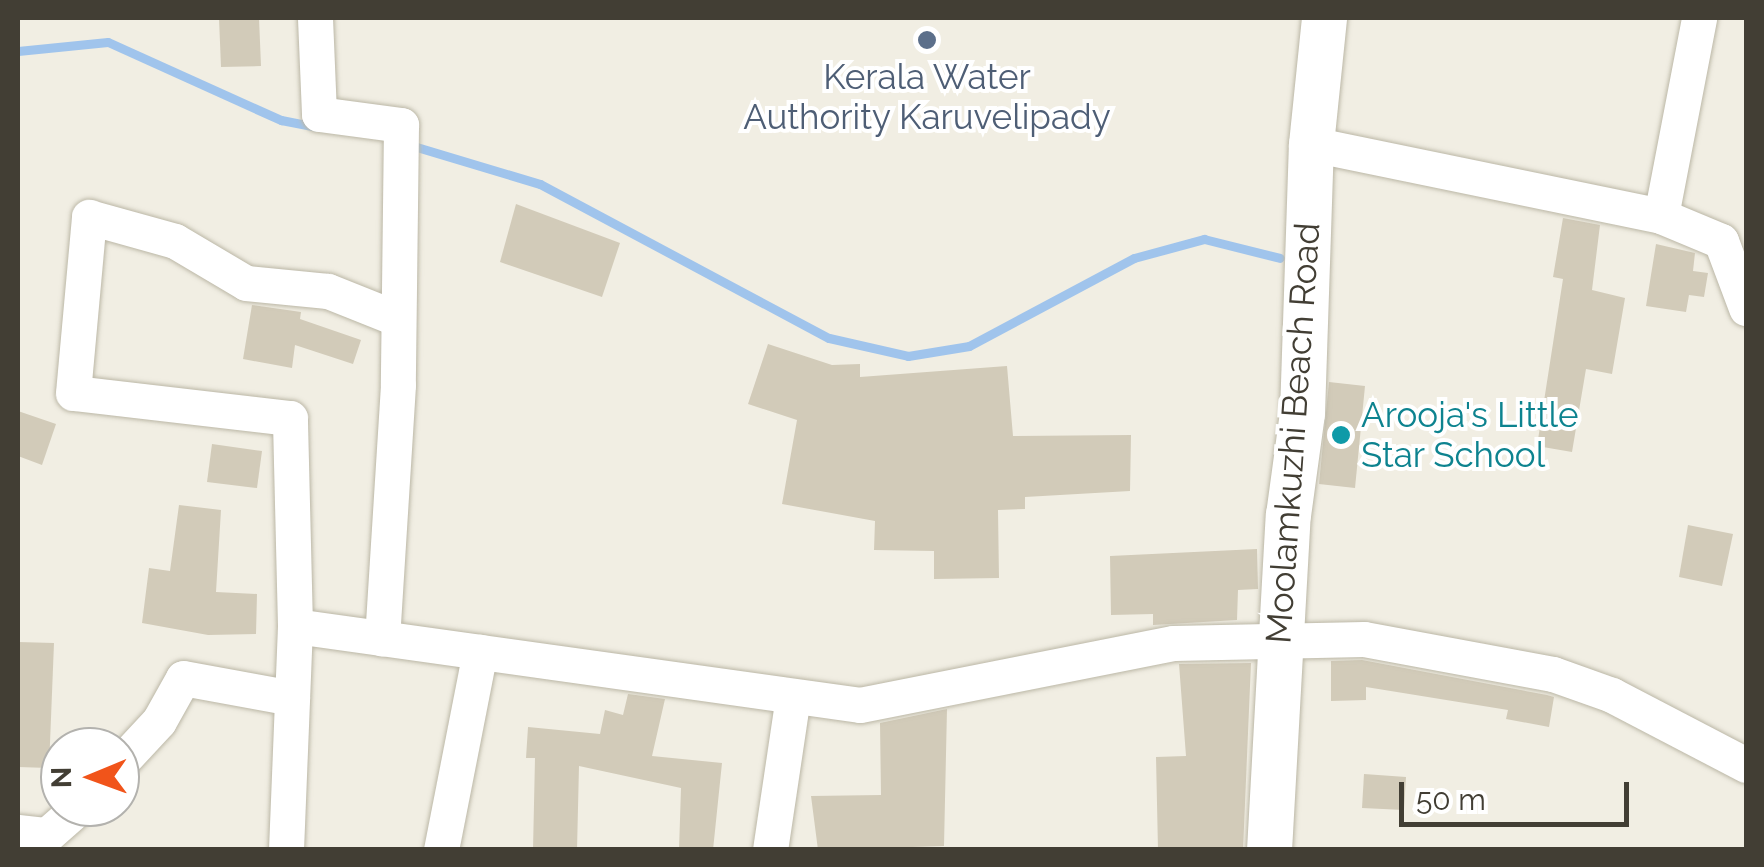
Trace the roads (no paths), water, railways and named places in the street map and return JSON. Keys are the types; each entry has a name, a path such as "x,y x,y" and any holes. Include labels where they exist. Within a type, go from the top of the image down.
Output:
{"street":[{"path":"316,18 319,114 400,142 398,319 382,638"},
{"name":"Moolamkuzhi Beach Road","path":"1270,850 1279,644 1323,146 1324,18"},
{"path":"1661,216 1699,18"},
{"path":"1323,146 1661,216 1721,241 1746,308"},
{"path":"286,850 295,626 290,418 73,394 89,217 174,241 246,283 328,291 398,319"},
{"path":"295,626 860,706 1038,664 1173,643 1279,644 1364,639 1554,674 1612,695 1746,765"},
{"path":"442,850 480,652"},
{"path":"140,742 159,721 183,678 292,698"},
{"path":"770,850 792,697"},
{"path":"18,832 47,835 56,827"}],"waterway":[{"path":"18,51 108,42 281,120 317,127"},
{"path":"410,145 540,184 829,338 908,356 969,346 1134,258 1204,239 1280,258"}],"place":[{"name":"Kerala Water Authority Karuvelipady","path":"927,40"},
{"name":"Arooja's Little Star School","path":"1341,435"}]}
